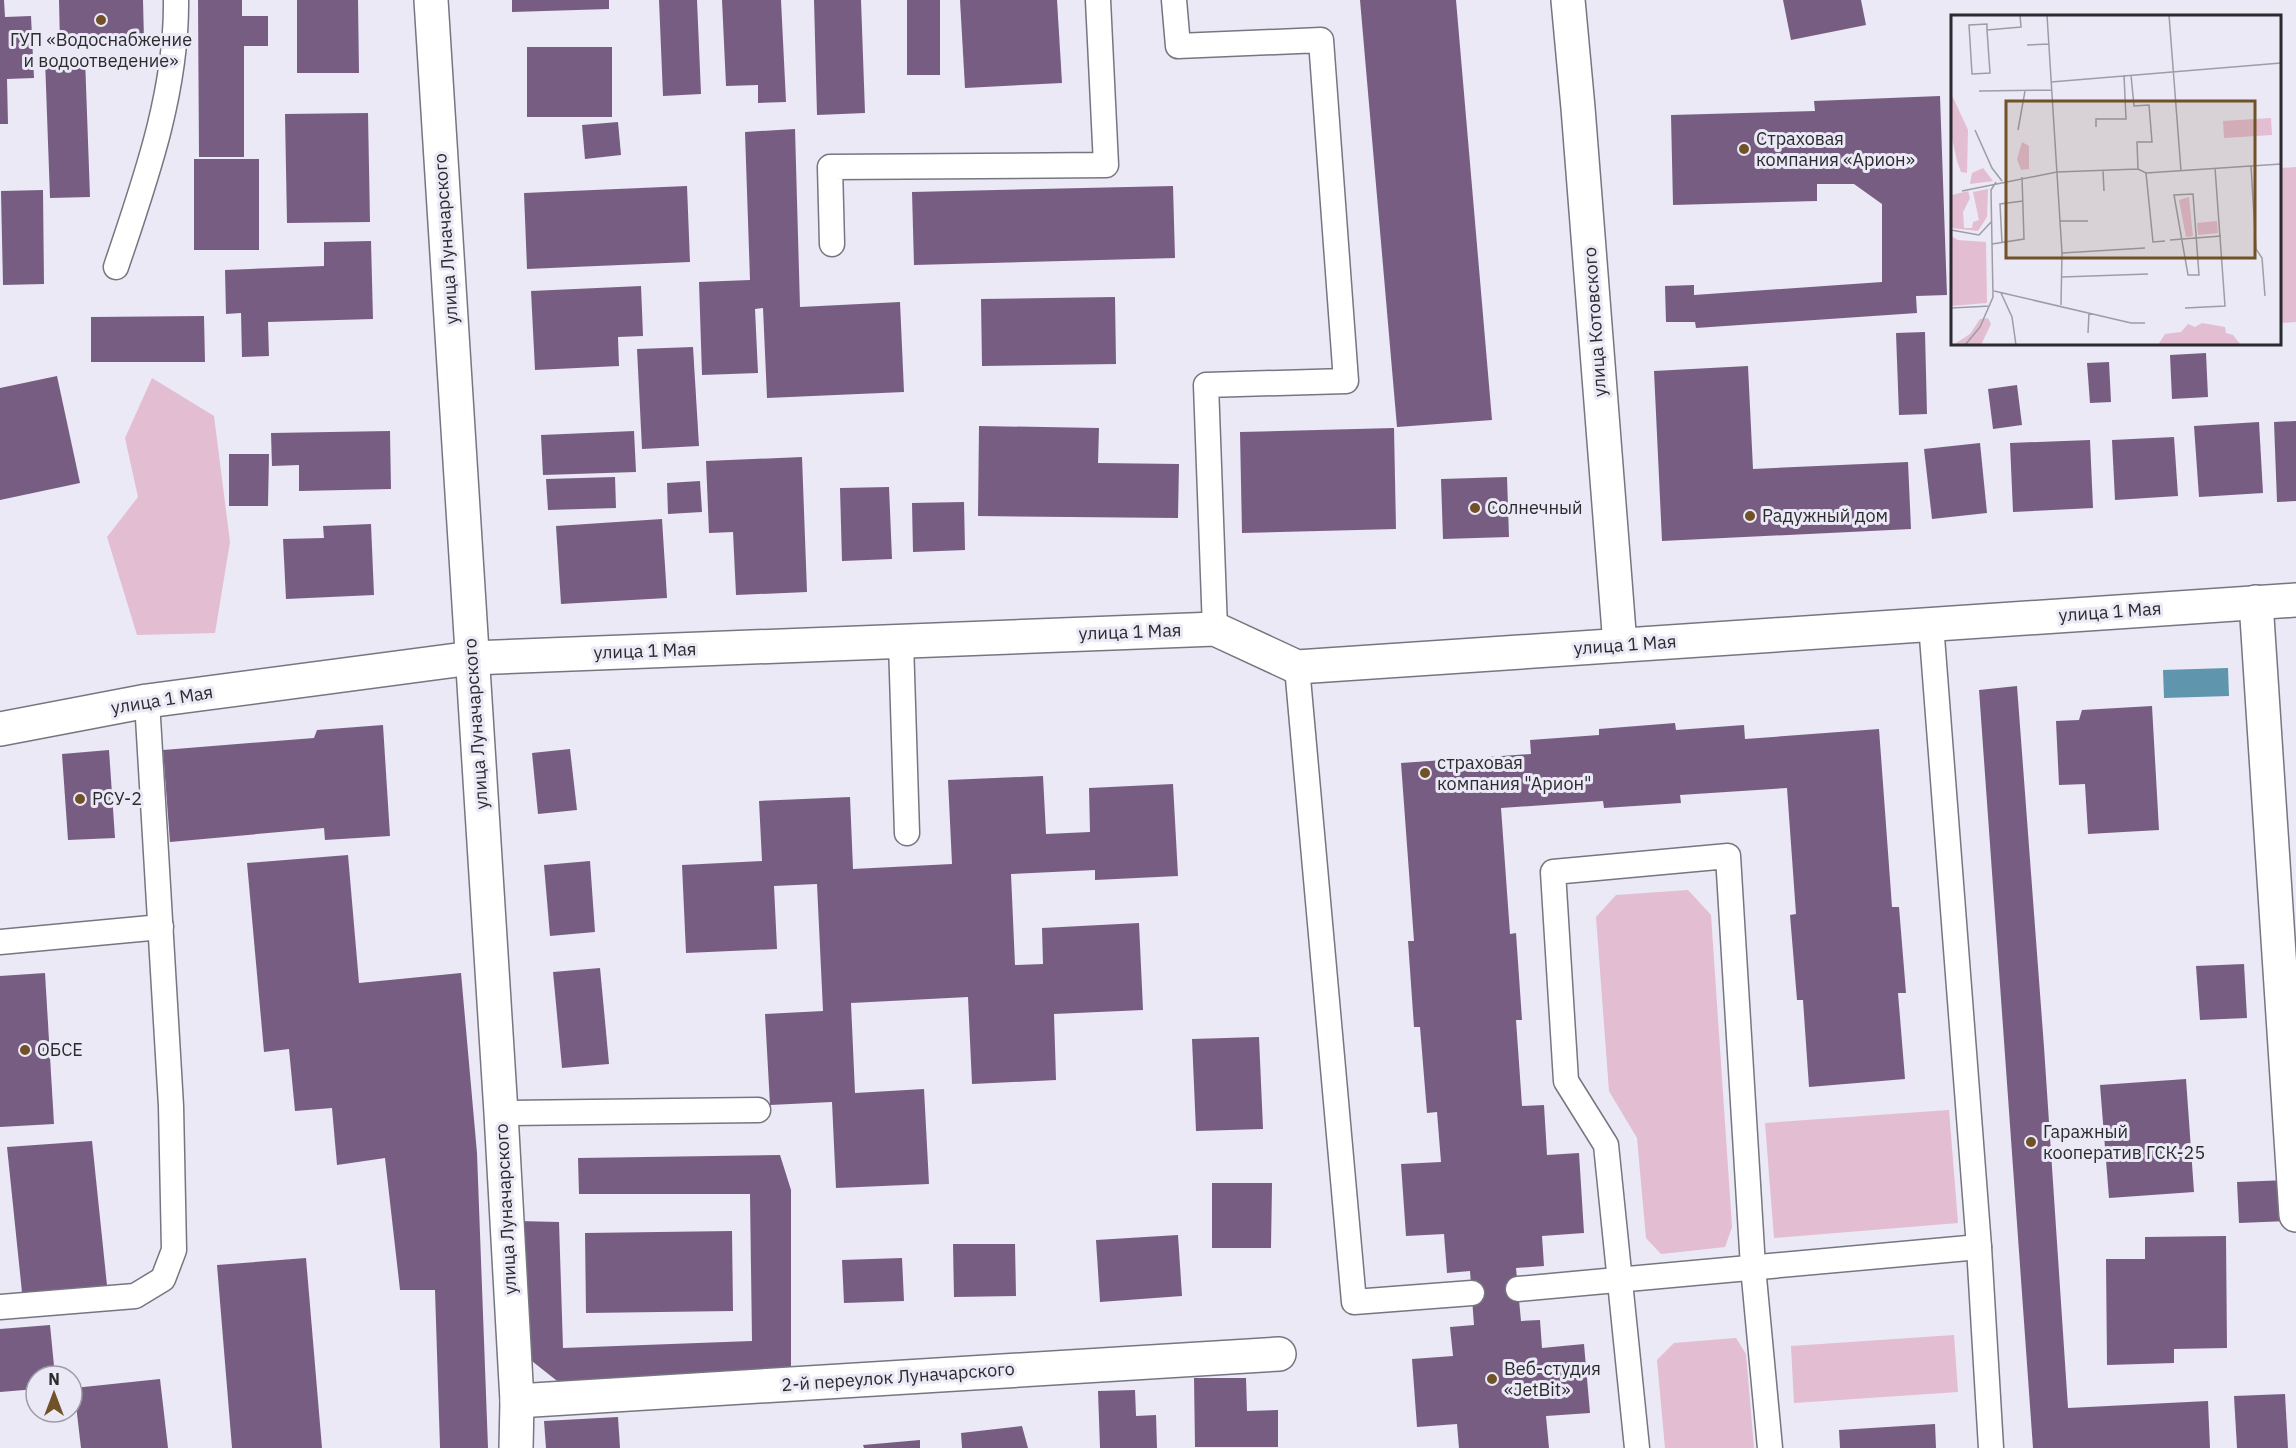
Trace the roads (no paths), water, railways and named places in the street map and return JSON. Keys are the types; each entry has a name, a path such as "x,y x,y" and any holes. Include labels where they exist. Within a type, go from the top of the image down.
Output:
{"street":[{"name":"улица Луначарского","path":"431,0 501,1113 517,1401 516,1448"},
{"name":"улица Котовского","path":"1568,0 1620,645"},
{"name":"улица 1 Мая","path":"0,729 147,701 472,658 1215,629 1297,667 2296,600"},
{"path":"2256,602 2296,1215"},
{"name":"2-й переулок Луначарского","path":"517,1401 1279,1354"}],"lane":[{"path":"116,267 146,178 169,81 176,26 176,0"},
{"path":"832,244 830,167 1106,165 1098,0"},
{"path":"1174,0 1178,46 1321,40 1346,381 1206,385 1215,629"},
{"path":"1931,624 1979,1247 1991,1448"},
{"path":"900,642 908,833"},
{"path":"1297,667 1354,1302 1472,1293"},
{"path":"0,1307 135,1296 163,1280 174,1250 171,1106 147,701"},
{"path":"1637,1448 1606,1145 1566,1081 1553,872 1728,856 1753,1267 1770,1448"},
{"path":"0,942 161,927"},
{"path":"501,1113 758,1110"},
{"path":"1518,1289 1979,1247"}],"water":[{"path":"2228,668 2229,696 2164,698 2163,670"}],"place":[{"name":"ГУП «Водоснабжение и водоотведение»","path":"101,20"},
{"name":"Страховая компания «Арион»","path":"1744,149"},
{"name":"Солнечный","path":"1475,508"},
{"name":"Радужный дом","path":"1750,516"},
{"name":"страховая компания \"Арион\"","path":"1425,773"},
{"name":"РСУ-2","path":"80,799"},
{"name":"ОБСЕ","path":"25,1050"},
{"name":"Гаражный кооператив ГСК-25","path":"2031,1142"},
{"name":"Веб-студия «JetBit»","path":"1492,1379"}]}
